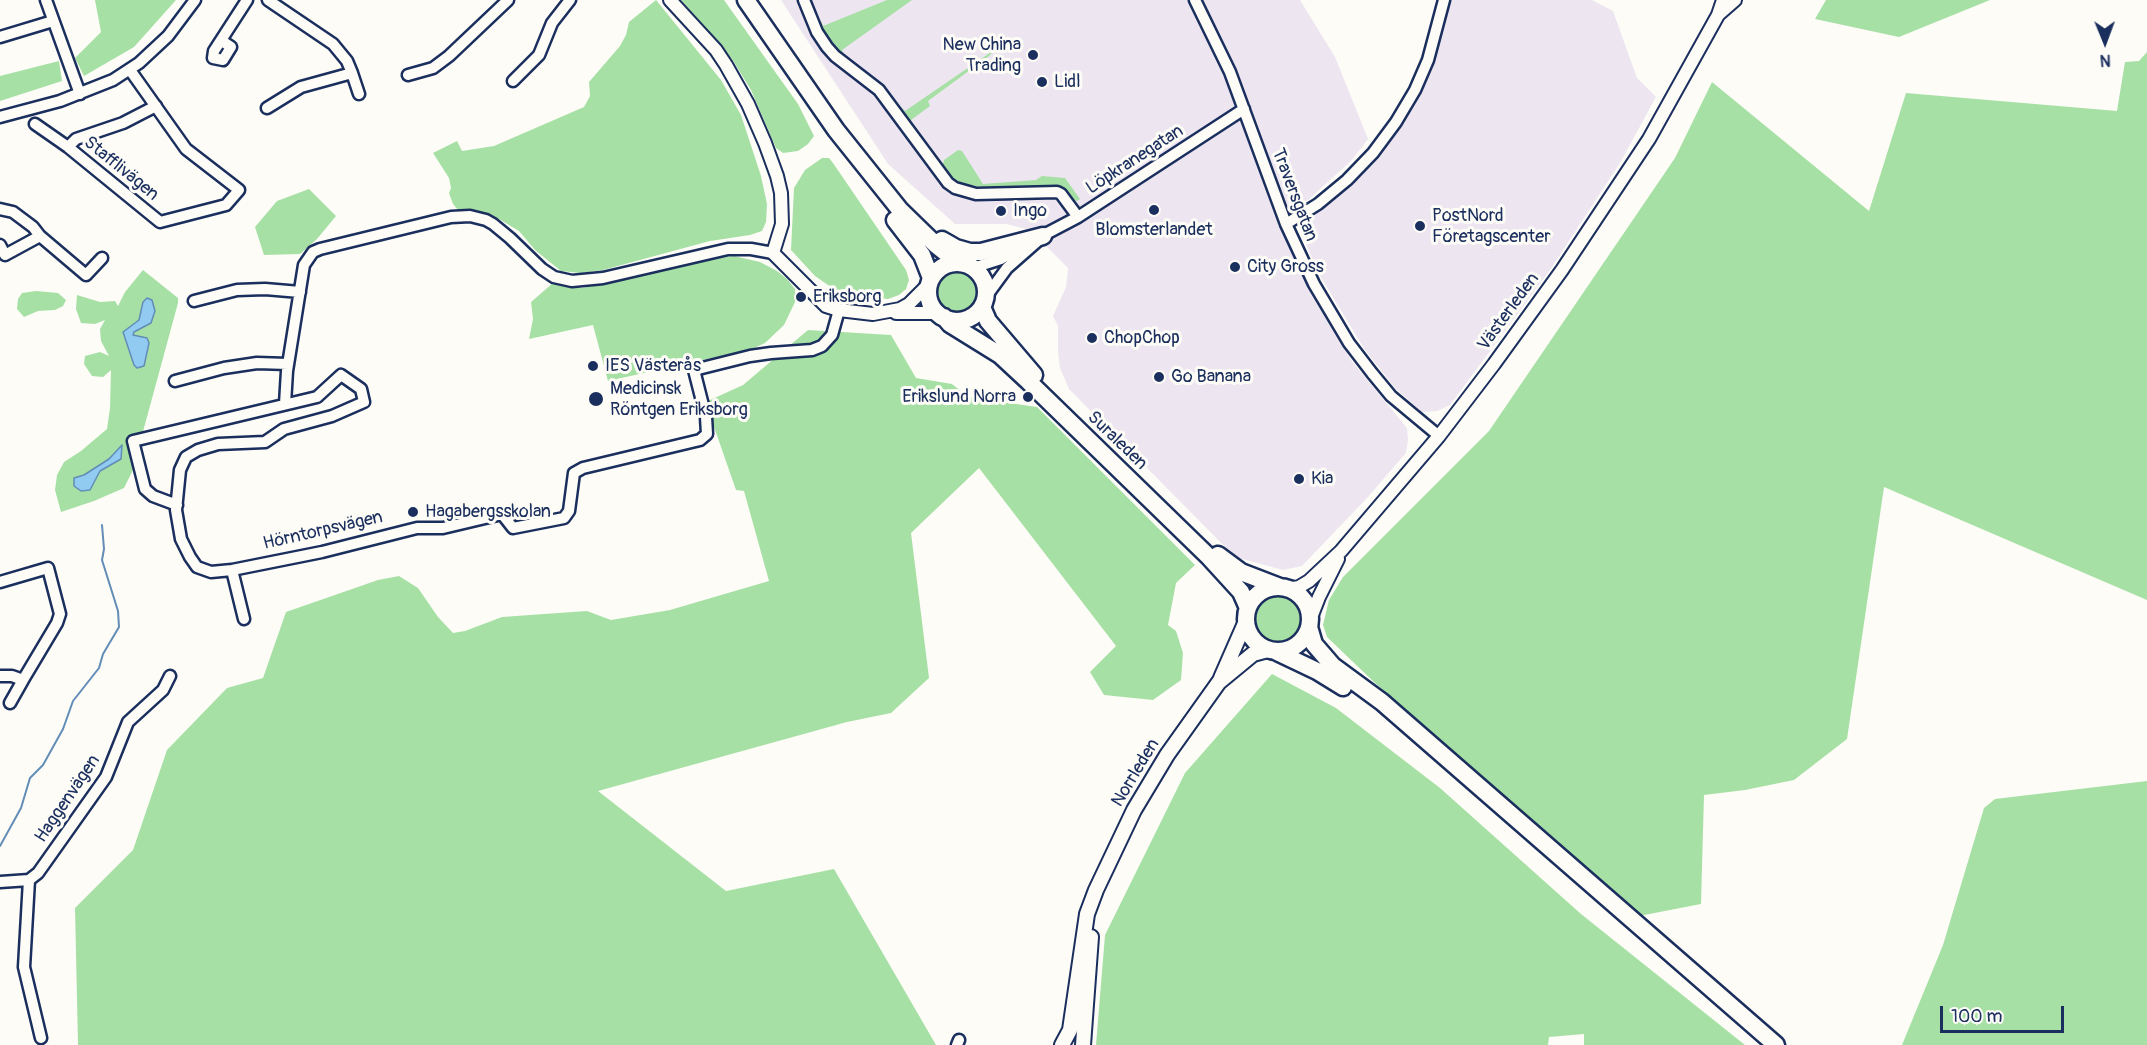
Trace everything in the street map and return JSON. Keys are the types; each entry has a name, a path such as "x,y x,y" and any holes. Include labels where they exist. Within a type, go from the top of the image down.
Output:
{"main road":[{"path":"746,0 850,148 917,228 951,257 970,266 981,276 985,283 983,302 969,318 956,321 940,315 929,299 930,281 922,255 877,196 850,148"},
{"path":"850,148 904,208 933,234 956,248 981,252 1043,236"},
{"path":"930,281 939,269 947,264 970,266"},
{"name":"Suraleden","path":"983,302 988,321 1035,376 1215,552 1241,572 1284,588"},
{"name":"Suraleden","path":"940,315 950,324 1000,355 1209,557 1241,592 1247,614"},
{"path":"1760,1045 1355,696 1317,671 1258,644 1251,636 1247,614 1258,594 1269,588 1284,588 1296,593 1304,601 1309,611 1314,644 1333,666 1390,709 1776,1045"},
{"name":"Norrleden","path":"1062,1045 1070,1030 1087,914 1096,890 1134,810 1167,754 1219,682 1247,614"},
{"path":"1271,650 1286,650 1296,646 1304,638 1310,624"},
{"name":"Norrleden","path":"1219,682 1253,654 1271,650"},
{"name":"Norrleden","path":"1083,1045 1096,890"}],"street":[{"path":"46,0 80,94"},
{"path":"0,117 80,94 99,87 130,70 168,36 195,0"},
{"path":"222,40 247,0"},
{"path":"268,0 333,44 347,61 359,94"},
{"path":"408,75 433,68 449,56 508,0"},
{"path":"513,81 539,55 552,23 570,0"},
{"path":"669,0 716,50 748,104 765,143 781,193 782,224 773,252"},
{"path":"804,0 814,26 827,47 879,90 954,188 976,194 1057,192 1078,217"},
{"name":"Traversgatan","path":"1195,0 1230,72 1286,224 1314,284 1349,343 1371,374 1391,396 1439,436"},
{"path":"1286,224 1318,204 1347,180 1373,153 1396,122 1415,90 1428,60 1444,0"},
{"name":"Västerleden","path":"1284,588 1299,587 1309,581 1341,551 1439,436 1534,311 1658,123 1718,15 1723,0"},
{"name":"Västerleden","path":"1718,15 1735,0"},
{"path":"0,37 54,21"},
{"name":"Stafflivägen","path":"35,124 68,147 160,222 226,205 239,190 186,148 130,70"},
{"path":"267,108 284,95 301,87 352,73"},
{"name":"Stafflivägen","path":"68,147 76,140 123,123 156,106"},
{"name":"Löpkranegatan","path":"970,266 1001,258 1078,217 1244,109"},
{"path":"1,213 13,212 86,275 102,258"},
{"path":"285,404 284,390 304,265 312,252 451,217 470,216 486,220 510,238 542,269 554,277 572,281 603,278 728,249 751,249 773,252 826,306 865,313 940,315"},
{"path":"2,253 39,236"},
{"name":"Löpkranegatan","path":"983,302 1007,268 1043,236"},
{"path":"886,312 909,304 930,281"},
{"path":"194,301 237,290 265,289 300,292"},
{"name":"Hörntorpsvägen","path":"177,505 153,496 145,489 133,441 316,397 341,375 361,389 364,402 332,416 284,429 265,442 227,442 192,453 183,462 177,505 181,539 197,567 211,572 232,570 322,552 417,528 443,528 502,514 513,528 564,518 569,511 574,473 583,468 700,440 707,434 706,417 694,370 771,352 812,350 822,346 832,335 839,310"},
{"path":"175,381 224,368 257,363 288,364"},
{"name":"Västerleden","path":"1310,624 1319,597 1341,551"},
{"path":"0,582 48,568 60,614 10,704"},
{"path":"232,570 244,619"},
{"path":"0,676 12,676 23,680"},
{"name":"Haggenvägen","path":"29,880 38,873 106,777 128,722 163,690 170,676"},
{"path":"0,882 29,880 24,967 41,1038"}],"shaded area":[{"path":"781,0 1300,0 1335,57 1368,139 1351,161 1308,200 1278,212 1308,288 1351,360 1407,428 1406,453 1302,566 1283,570 1235,557 1069,389 1060,368 1058,326 1053,316 1066,287 1068,268 1030,230 1006,224 955,224 888,164"},
{"path":"1449,0 1592,0 1613,11 1637,78 1656,97 1620,163 1550,270 1450,405 1437,411 1422,412 1394,387 1365,350 1317,271 1302,234 1303,225 1340,193 1390,141 1413,105 1430,68 1442,32"}],"green space":[{"path":"95,0 176,0 134,47 84,76 75,58 101,32"},
{"path":"656,0 721,80 741,115 761,176 767,204 766,222 762,231 710,241 603,270 581,273 561,271 535,250 519,231 499,219 478,211 458,210 449,193 451,188 449,178 433,153 457,141 462,151 494,146 584,107 590,96 589,82 620,46 629,22"},
{"path":"681,0 724,0 798,104 814,136 808,144 798,151 783,153 776,148 751,90 732,59"},
{"path":"887,0 912,0 842,50 845,56 841,55 829,42 818,24 821,21 823,26"},
{"path":"1826,0 1990,0 1899,37 1815,19"},
{"path":"997,48 928,101 930,106 911,120 907,120 900,110 901,107 905,111"},
{"path":"2147,52 2147,600 1884,487 1847,739 1794,780 1745,790 1704,795 1701,904 1639,916 1374,682 1327,637 1323,625 1329,600 1343,577 1489,431 1675,158 1712,82 1869,211 1906,93 2117,111 2125,62 2139,61"},
{"path":"59,61 62,81 0,101 0,76"},
{"path":"958,150 962,151 983,184 1036,180 1042,176 1065,178 1080,199 1074,200 1061,188 1053,185 985,188 957,182 949,177 942,167 944,160"},
{"path":"822,158 829,158 833,163 906,270 909,280 906,289 899,295 888,299 838,292 815,276 791,250 794,188 805,170"},
{"path":"309,189 336,216 317,239 300,254 264,255 255,227 277,201"},
{"path":"734,256 760,262 777,271 795,289 796,300 784,325 765,343 752,349 608,381 593,325 529,339 533,319 531,302 553,283 583,288 708,259"},
{"path":"143,270 178,298 178,303 132,472 124,488 61,512 55,490 57,475 64,462 107,429 110,408 111,370 103,377 92,376 84,364 85,356 100,352 109,356 101,341 100,329 105,320 95,324 81,323 76,309 77,295 100,302 115,301 118,306 125,292"},
{"path":"957,271 965,272 972,277 977,284 977,300 972,307 965,312 957,313 949,312 942,307 937,300 936,292 937,284 942,277 949,272"},
{"path":"36,291 58,293 66,300 63,306 55,310 38,311 24,317 17,309 18,299 22,293"},
{"path":"808,330 891,335 916,378 952,384 968,397 1037,407 1195,565 1176,583 1168,625 1176,631 1183,653 1181,680 1153,700 1104,695 1090,672 1116,646 979,468 911,533 929,678 891,713 847,722 598,791 726,891 834,869 936,1045 78,1045 75,908 133,850 167,750 227,688 263,678 286,612 378,580 399,576 418,588 438,617 453,633 465,631 502,617 587,611 611,620 670,610 769,581 744,491 736,490 713,424 708,401 743,385"},
{"path":"1273,595 1283,595 1298,605 1302,619 1298,633 1292,639 1283,643 1273,643 1258,633 1254,624 1254,614 1264,599"},
{"path":"1272,674 1336,708 1440,788 1581,914 1745,1045 1584,1045 1584,1034 1549,1037 1548,1045 1096,1045 1105,935 1185,773"},
{"path":"2147,781 2147,1045 1902,1045 1943,945 1984,808 1995,799"}],"water":[{"path":"147,298 152,300 155,311 151,323 134,332 133,335 147,338 149,343 144,366 137,368 123,332 139,320 143,302"},
{"path":"122,445 121,459 100,471 90,490 81,491 74,486 74,478 84,475 109,459"}],"waterway":[{"path":"0,846 21,808 30,778 43,765 63,729 73,701 99,668 103,654 119,627 118,611 102,560 104,549 102,525"}],"place":[{"name":"New China Trading","path":"1033,55"},
{"name":"Lidl","path":"1042,82"},
{"name":"Blomsterlandet","path":"1154,210"},
{"name":"Ingo","path":"1001,211"},
{"name":"PostNord Företagscenter","path":"1420,226"},
{"name":"City Gross","path":"1235,267"},
{"name":"Eriksborg","path":"801,297"},
{"name":"ChopChop","path":"1092,338"},
{"name":"IES Västerås","path":"593,366"},
{"name":"Go Banana","path":"1159,377"},
{"name":"Erikslund Norra","path":"1028,397"},
{"name":"Medicinsk Röntgen Eriksborg","path":"596,399"},
{"name":"Kia","path":"1299,479"},
{"name":"Hagabergsskolan","path":"413,512"}]}
